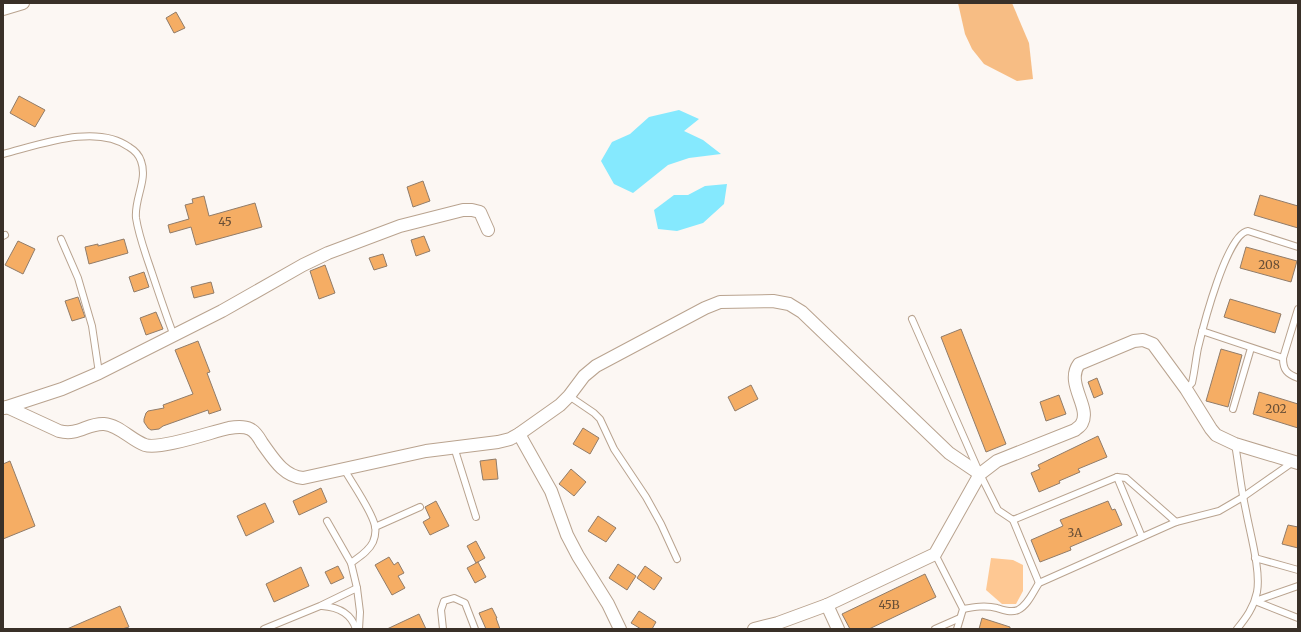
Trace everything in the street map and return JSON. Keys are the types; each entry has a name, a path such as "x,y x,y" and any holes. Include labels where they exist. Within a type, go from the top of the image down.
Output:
{"street":[{"path":"3,9 23,3"},
{"path":"5,408 62,389 99,373 174,336 328,253 400,226 463,210 472,210 480,212 488,230"},
{"path":"5,408 59,431 75,432 97,424 105,424 114,427 146,445 160,446 229,428 240,427 250,429 257,434 272,458 280,466 289,474 303,478 426,450 498,442 510,439 560,405 570,396 584,376 596,366 705,308 720,302 778,302 789,304 802,312 948,453 980,474"},
{"path":"754,629 778,623 827,605 935,554 980,474 997,461 1075,430 1082,423 1083,414 1074,378 1075,370 1080,364 1093,357 1134,341 1143,340 1153,344 1186,389 1216,435 1235,444 1296,463"},
{"path":"519,434 551,491 567,535 578,556 608,604 620,629"},
{"path":"827,605 838,629"}],"lane":[{"path":"3,154 58,141 96,136 111,138 124,143 134,150 141,160 143,175 136,215 139,234 174,336"},
{"path":"1186,389 1192,383 1202,331 1224,263 1239,236 1248,231 1298,247"},
{"path":"61,239 78,278 92,326 99,373"},
{"path":"1298,309 1296,322 1283,358 1283,366 1285,371 1298,378"},
{"path":"912,319 980,474 998,510 1013,520 1039,583"},
{"path":"1202,331 1283,358"},
{"path":"1233,409 1251,348"},
{"path":"570,396 600,419 614,449 646,497 661,524 677,559"},
{"path":"1235,444 1243,497 1258,574 1258,590 1255,601 1248,615 1237,629"},
{"path":"454,447 476,517"},
{"path":"963,609 983,606 995,607 1008,611 1017,610 1026,603 1039,583 1176,522 1219,511 1296,463"},
{"path":"344,469 369,513 375,527 373,543 367,551 351,563"},
{"path":"1013,520 1116,477 1126,478 1176,522"},
{"path":"1116,477 1142,537"},
{"path":"375,527 420,507"},
{"path":"327,521 351,563 357,588 360,612 357,629"},
{"path":"935,554 963,609 957,629"},
{"path":"1255,558 1298,570"},
{"path":"1255,601 1298,586"},
{"path":"264,629 320,606 357,588"},
{"path":"443,629 441,610 444,601 454,598 465,603 476,629"},
{"path":"1255,601 1298,618"},
{"path":"320,606 334,606 348,616 357,629"},
{"path":"935,629 960,618"}],"shaded area":[{"path":"958,3 1012,3 1029,43 1033,79 1017,81 984,64 972,49 965,34"},
{"path":"991,558 1013,560 1023,565 1023,591 1016,604 1002,604 986,590"}],"water":[{"path":"679,110 699,119 684,131 703,140 721,154 689,158 668,165 633,193 614,184 601,161 612,142 630,134 649,117"},
{"path":"727,184 724,204 703,223 677,231 658,229 654,210 674,195 688,195 705,186"}],"building":[{"path":"176,12 185,28 174,33 166,18"},
{"path":"19,96 45,110 35,127 10,113"},
{"path":"423,181 430,201 413,207 407,187"},
{"path":"1260,195 1298,206 1298,228 1254,215"},
{"path":"204,196 209,216 255,203 262,227 196,245 191,227 170,233 168,225 189,219 185,205 193,203 192,199"},
{"path":"424,236 430,251 416,256 411,240"},
{"path":"124,239 128,253 89,264 85,247 98,244 98,246"},
{"path":"18,241 35,249 23,274 5,265"},
{"path":"1246,247 1297,261 1291,282 1240,268"},
{"path":"383,254 387,266 374,270 369,258"},
{"path":"325,265 335,293 319,299 310,271"},
{"path":"144,272 149,287 134,292 129,277"},
{"path":"211,282 214,293 194,298 191,287"},
{"path":"78,297 85,317 72,321 65,301"},
{"path":"1230,299 1281,314 1275,333 1224,317"},
{"path":"156,312 163,329 146,335 140,318"},
{"path":"961,329 1006,444 986,452 941,337"},
{"path":"198,341 210,372 207,373 221,410 209,414 208,410 163,426 159,429 151,430 144,422 148,411 164,408 163,405 193,394 175,350"},
{"path":"1221,349 1242,355 1228,407 1206,401"},
{"path":"1097,378 1103,394 1094,398 1088,382"},
{"path":"751,385 758,399 735,411 728,397"},
{"path":"1259,392 1298,404 1298,428 1253,414"},
{"path":"1059,395 1066,414 1046,421 1040,402"},
{"path":"583,428 599,438 590,454 573,444"},
{"path":"1098,436 1107,457 1078,469 1080,472 1039,492 1031,473 1040,469 1038,465"},
{"path":"496,459 498,479 483,480 480,461"},
{"path":"10,461 35,526 3,539 3,464"},
{"path":"571,469 586,482 574,496 559,484"},
{"path":"321,488 327,502 299,515 293,501"},
{"path":"436,501 449,526 430,535 423,522 430,518 425,507"},
{"path":"1108,501 1112,510 1115,509 1122,525 1070,547 1071,550 1040,562 1031,540 1063,526 1060,520"},
{"path":"265,503 274,522 246,536 237,516"},
{"path":"598,516 616,528 606,542 588,531"},
{"path":"1288,525 1298,527 1298,548 1282,544"},
{"path":"476,541 485,558 476,563 467,546"},
{"path":"389,557 394,565 398,562 404,573 398,576 405,588 392,595 375,565"},
{"path":"478,562 486,577 475,583 467,568"},
{"path":"618,564 636,576 627,590 609,578"},
{"path":"338,566 344,578 331,584 325,572"},
{"path":"645,566 662,578 654,590 637,578"},
{"path":"301,567 309,586 274,602 266,584"},
{"path":"925,574 936,597 869,629 850,629 842,614"},
{"path":"120,606 129,627 122,629 67,629"},
{"path":"492,608 500,629 486,629 479,613"},
{"path":"639,611 656,622 652,629 641,629 631,623"},
{"path":"419,614 426,629 387,629"},
{"path":"982,618 1010,627 1010,629 979,629"}]}
